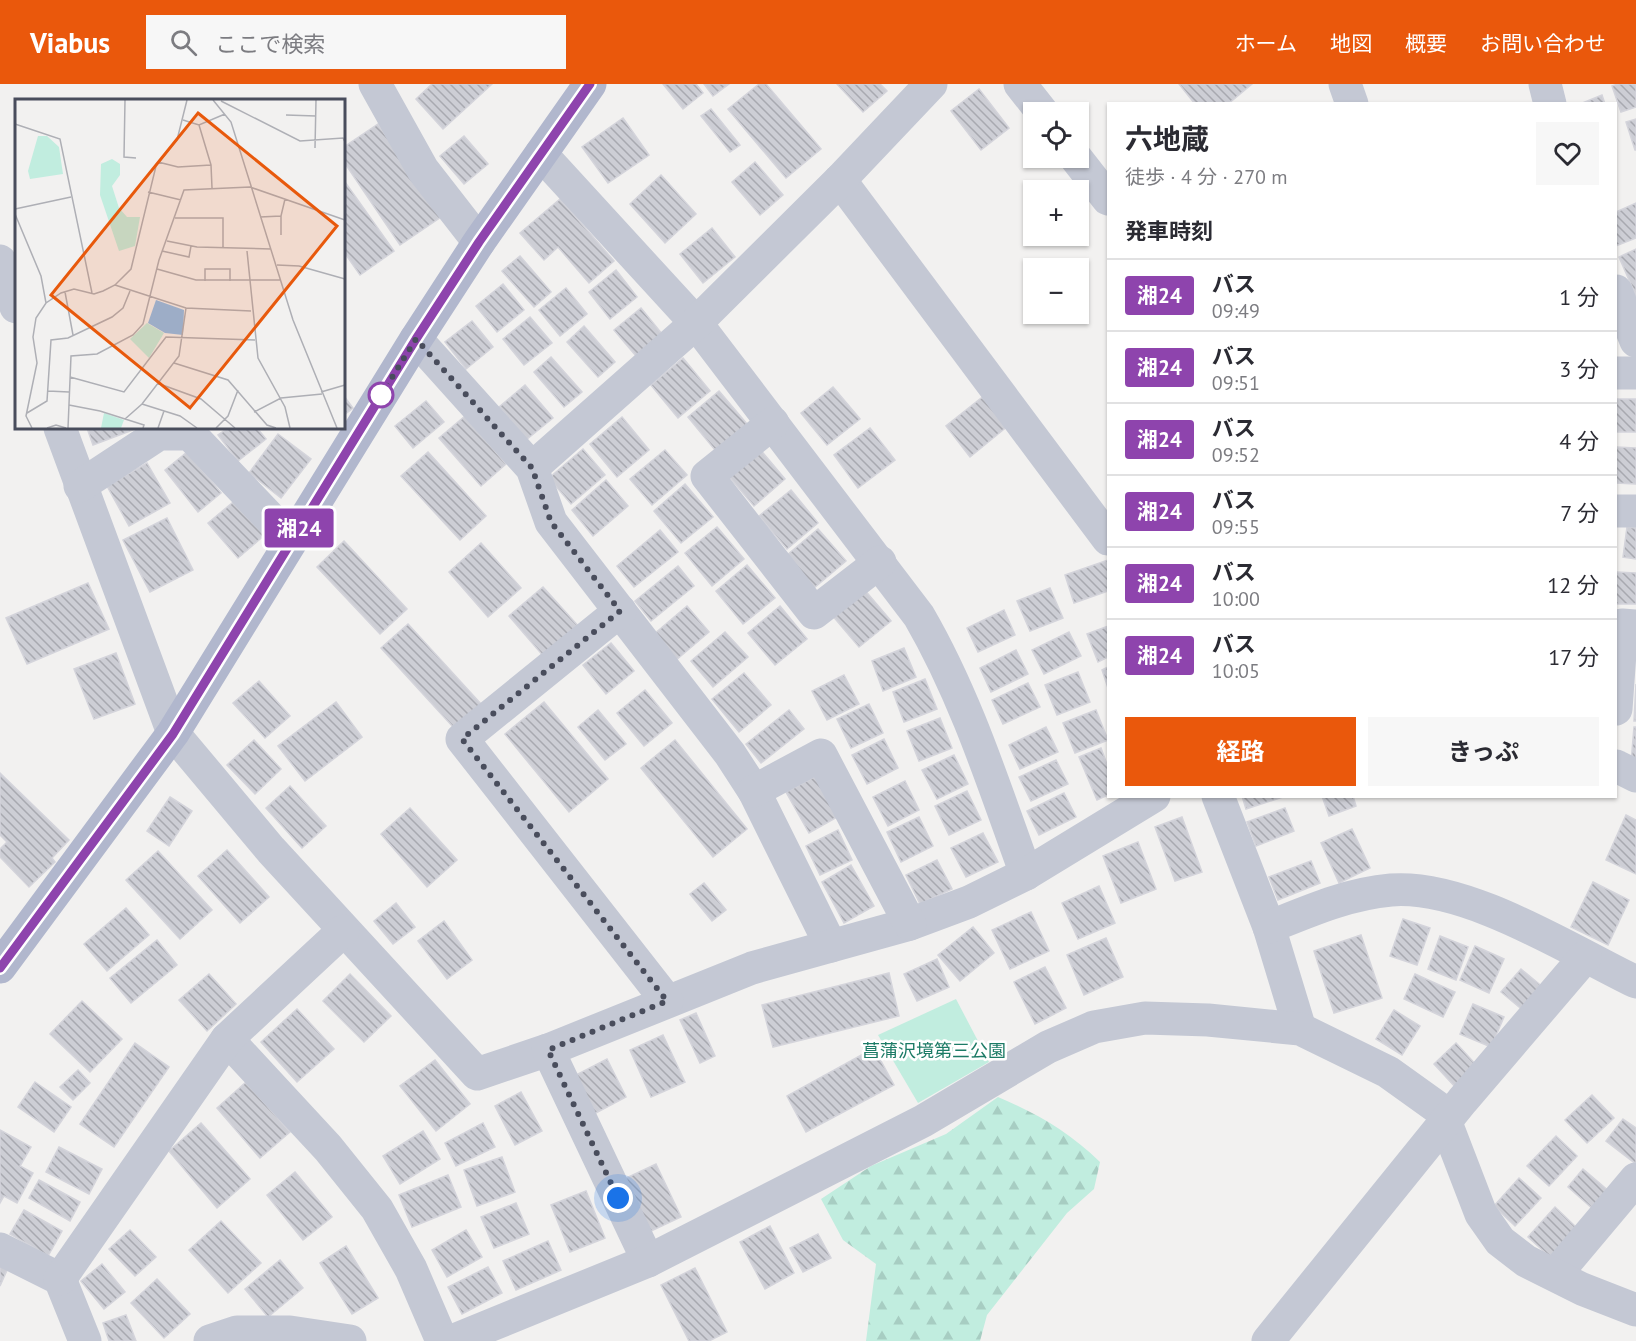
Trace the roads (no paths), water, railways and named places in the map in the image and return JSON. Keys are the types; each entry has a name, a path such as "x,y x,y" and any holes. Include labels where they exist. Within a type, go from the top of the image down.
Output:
{"main road":[{"path":"0,967 173,734 416,339 479,242 590,84"}],"street":[{"path":"375,84 423,170 479,242"},
{"path":"532,468 696,323 840,180 931,84"},
{"path":"1020,84 1034,102"},
{"path":"1345,84 1351,102"},
{"path":"1545,84 1550,102"},
{"path":"541,154 696,323 920,616 964,705 1026,874"},
{"path":"1085,168 1107,198"},
{"path":"840,180 1107,538"},
{"path":"0,261 15,304"},
{"path":"1617,294 1636,341"},
{"path":"416,339 532,468 551,522 730,754 754,790 831,946"},
{"path":"1617,373 1636,373"},
{"path":"772,423 707,476 814,613 880,562"},
{"path":"60,429 173,734 271,850 477,1074 548,1050 752,968 910,924 969,902 1026,874 1151,798"},
{"path":"81,486 159,434 194,431 291,540"},
{"path":"1617,511 1636,512"},
{"path":"620,611 462,739 667,1001"},
{"path":"1617,695 1622,625 1636,626"},
{"path":"754,790 821,755 910,924"},
{"path":"1617,766 1636,776"},
{"path":"1219,798 1269,927 1300,1029"},
{"path":"1269,927 1325,904 1356,896 1392,890 1433,891 1488,909 1636,982"},
{"path":"60,1279 228,1039 344,931"},
{"path":"1268,1341 1446,1121 1585,957"},
{"path":"452,1341 648,1261 895,1136 1047,1047 1094,1027 1145,1018 1208,1020 1300,1029 1388,1072 1441,1110 1481,1214 1500,1241 1526,1261 1582,1289 1636,1310"},
{"path":"228,1039 328,1148 377,1209 411,1269 442,1341"},
{"path":"548,1050 648,1261"},
{"path":"1556,1274 1636,1179"},
{"path":"0,1249 60,1279 85,1341"},
{"path":"210,1341 237,1332 290,1332 350,1341"}],"park label":[{"name":"菖蒲沢境第三公園","path":"934,1051"}]}
